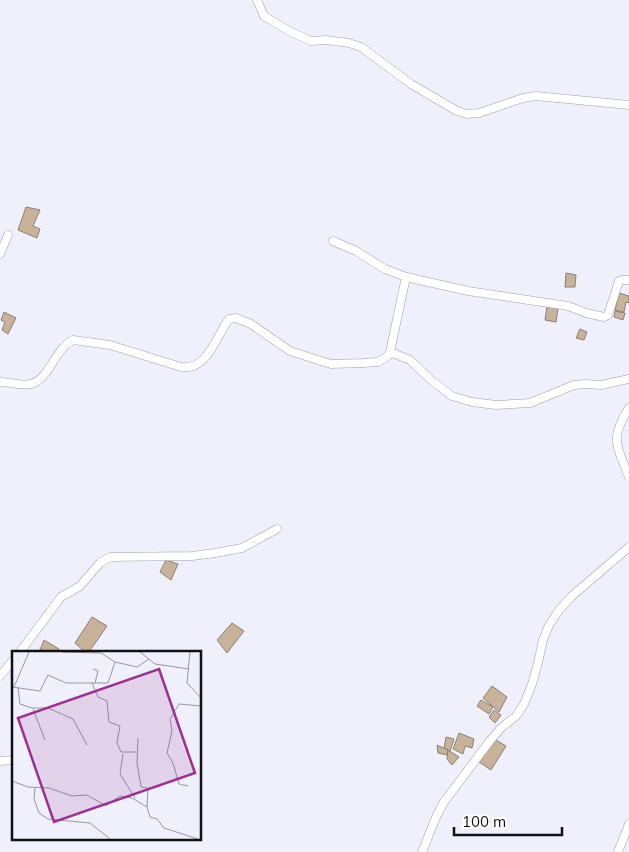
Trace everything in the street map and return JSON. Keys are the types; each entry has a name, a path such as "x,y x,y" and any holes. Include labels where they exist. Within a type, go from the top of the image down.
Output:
{"street":[{"path":"257,0 264,16 291,32 311,41 326,40 349,43 361,47 411,84 457,111 467,114 480,113 523,98 536,96 629,105"},
{"path":"0,254 8,235"},
{"path":"333,241 356,251 385,269 406,277 468,291 568,306 604,317 608,315 619,281 629,280"},
{"path":"0,382 27,384 35,382 43,376 68,343 74,340 110,345 180,367 191,368 199,363 216,342 229,320 236,318 251,324 290,351 331,364 378,362 388,356 390,352 406,277"},
{"path":"390,352 410,360 431,380 452,396 472,402 496,405 530,403 574,386 586,384 601,385 629,379"},
{"path":"629,408 617,432 616,446 629,477"},
{"path":"21,651 61,597 80,586 100,563 110,557 192,556 215,553 242,548 277,529"},
{"path":"422,852 437,815 447,797 488,742 516,716 524,704 549,624 572,596 629,548"},
{"path":"0,676 12,661"},
{"path":"628,852 619,849 629,824"}],"building":[{"path":"26,207 40,210 33,226 40,229 37,238 18,230"},
{"path":"566,273 576,275 575,287 565,287"},
{"path":"619,293 629,296 629,303 626,302 624,312 615,310"},
{"path":"547,306 558,308 556,322 545,320"},
{"path":"615,311 625,313 623,320 614,317"},
{"path":"4,312 16,318 8,334 2,330 5,322 1,320"},
{"path":"580,329 587,332 584,340 576,338"},
{"path":"166,560 178,564 171,580 160,572"},
{"path":"92,617 107,626 90,651 84,651 75,643"},
{"path":"232,623 244,631 227,653 217,640"},
{"path":"44,640 59,649 58,651 39,651"},
{"path":"492,686 507,697 499,712 483,698"},
{"path":"481,700 493,707 489,714 477,706"},
{"path":"494,710 501,715 495,723 489,717"},
{"path":"459,733 474,739 472,748 465,746 463,754 453,749"},
{"path":"446,737 454,739 450,751 444,748"},
{"path":"494,739 506,746 491,770 479,762"},
{"path":"437,745 448,750 447,755 438,753"},
{"path":"448,750 459,757 452,765 447,759"}]}
